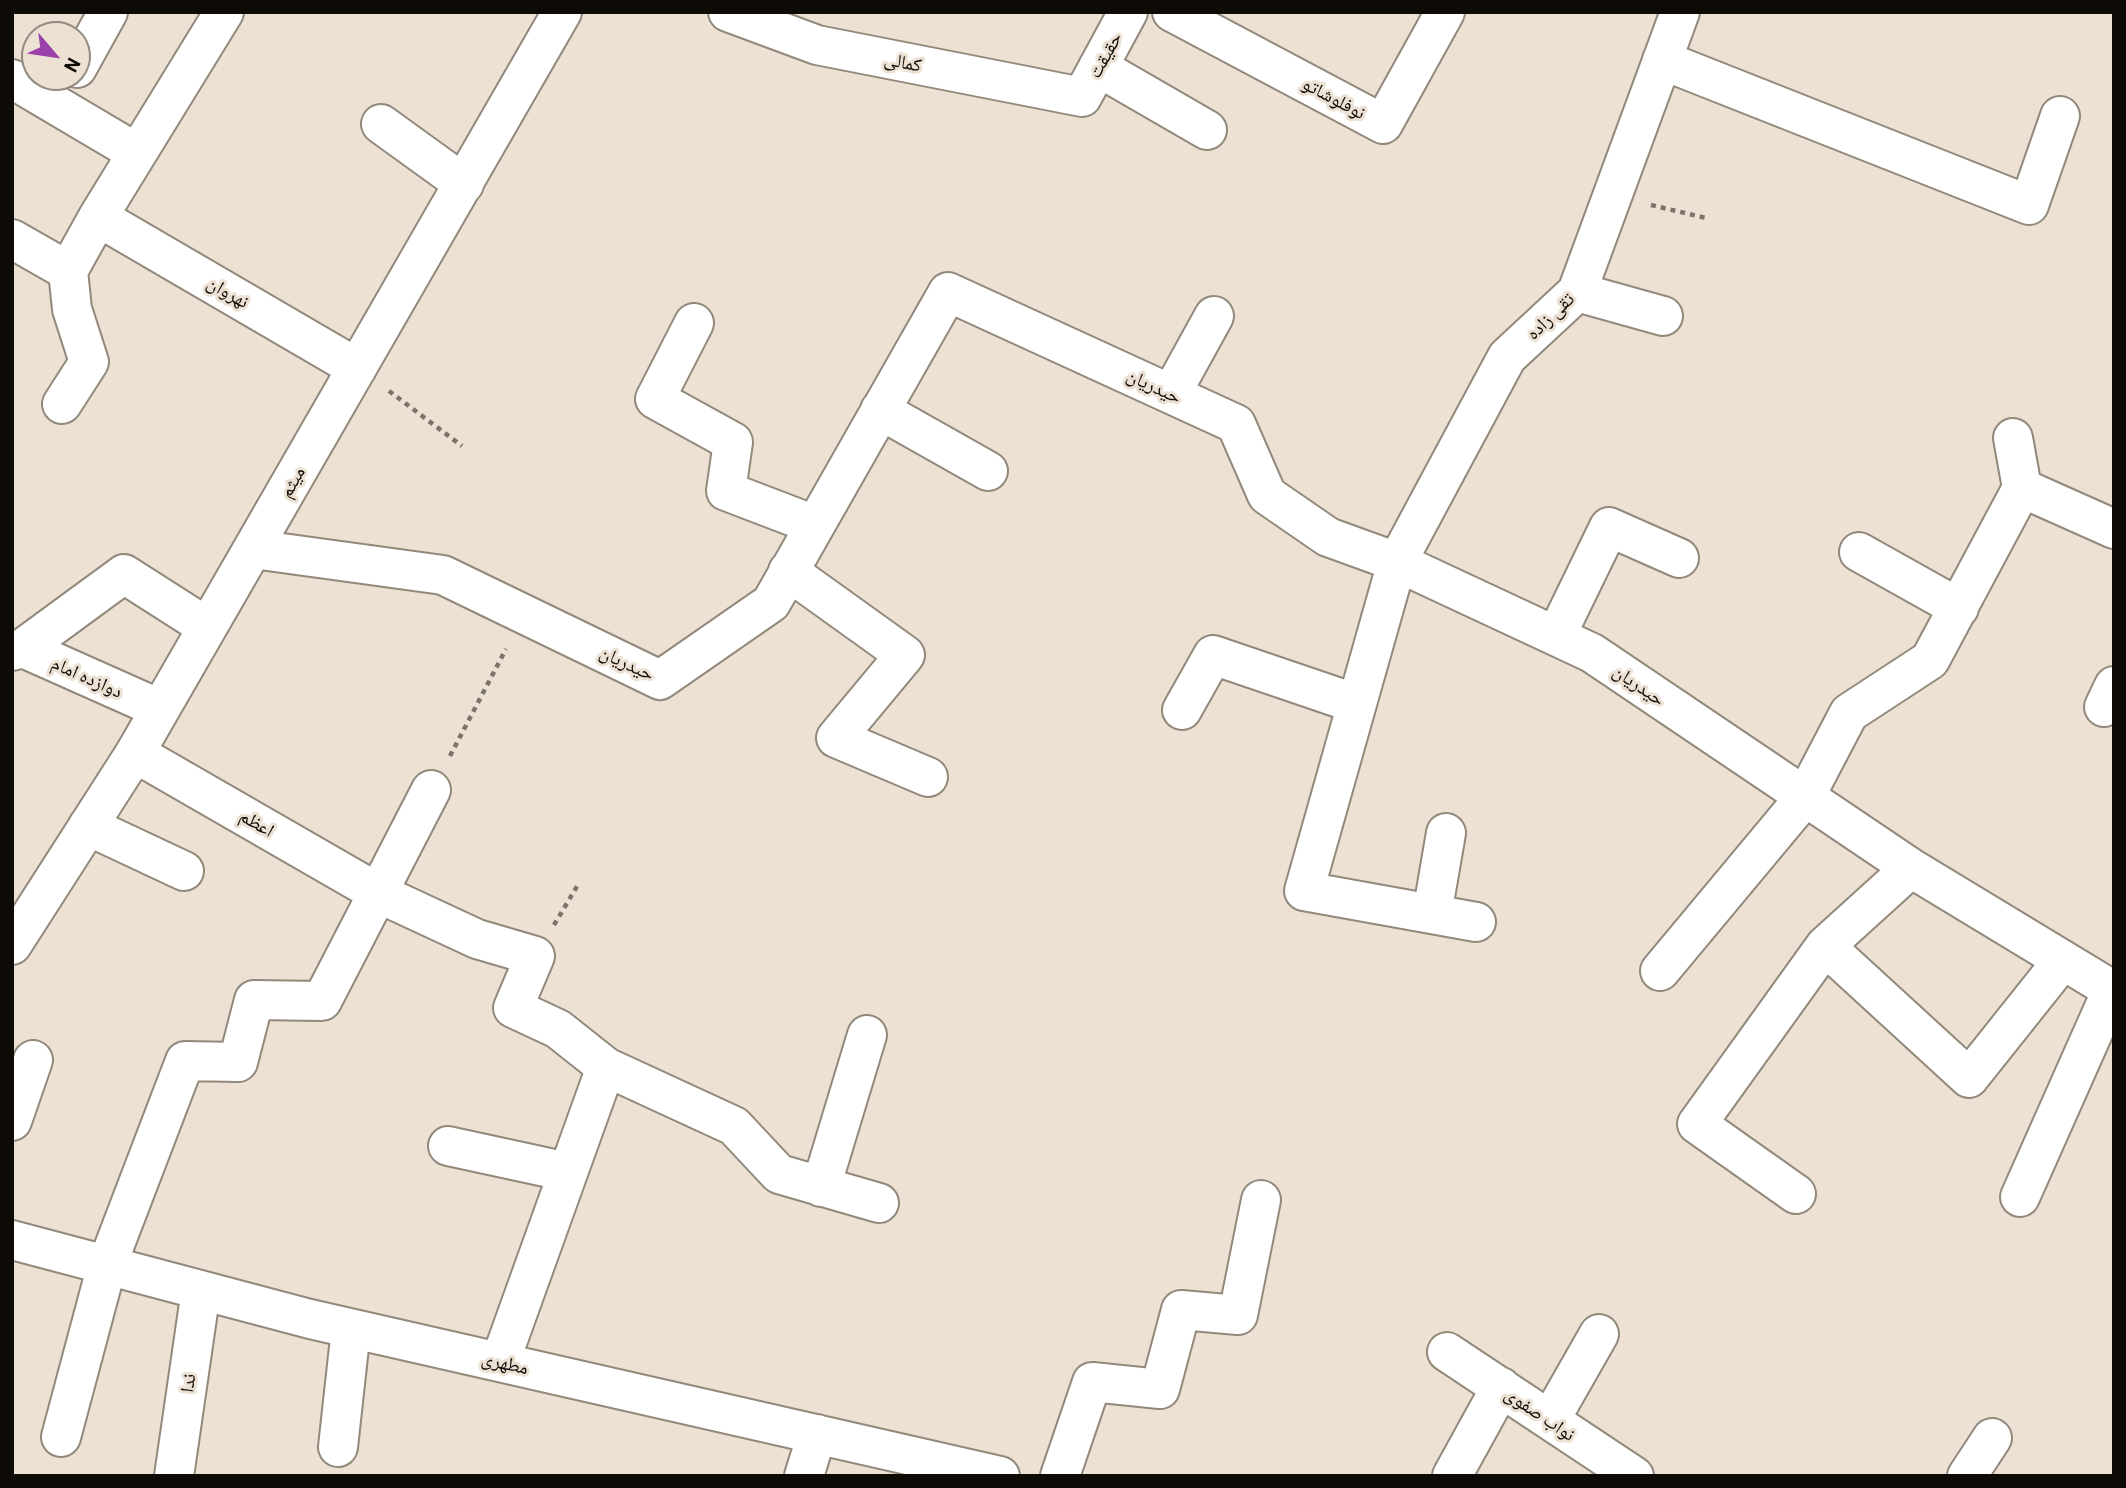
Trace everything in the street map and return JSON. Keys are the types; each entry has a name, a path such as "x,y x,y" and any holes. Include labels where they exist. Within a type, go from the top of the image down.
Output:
{"street":[{"path":"62,404 89,362 72,309 68,271 98,217 224,12"},
{"name":"میثم","path":"12,945 135,753 562,12"},
{"name":"کمالی","path":"728,12 817,45 1090,82 1207,130"},
{"name":"حقیقت","path":"1090,82 1128,12"},
{"name":"نوفلوشاتو","path":"1172,12 1383,124 1445,12"},
{"name":"تقی زاده","path":"1432,914 1304,891 1397,562 1507,356 1577,292 1680,12"},
{"path":"91,39 103,14"},
{"path":"1662,60 2029,205 2060,116"},
{"path":"64,91 137,153"},
{"path":"381,124 464,184"},
{"name":"نهروان","path":"98,217 357,368"},
{"path":"12,239 68,271"},
{"name":"حیدریان","path":"253,549 443,575 660,680 771,603 948,292 1236,424 1267,495 1328,537 1397,562 1592,653 1911,868 2113,991"},
{"path":"1577,292 1663,316"},
{"path":"1171,394 1214,316"},
{"path":"694,323 656,399 733,442 726,491 815,525"},
{"path":"880,410 988,471"},
{"path":"1660,971 1805,797 1849,713 1930,660 2022,488 2012,438"},
{"path":"2022,488 2112,524"},
{"path":"1556,636 1609,527 1679,558"},
{"path":"1859,552 1959,608"},
{"path":"789,571 905,654 836,738 928,777"},
{"path":"17,649 124,574 207,627"},
{"name":"دوازده امام","path":"17,649 160,709"},
{"path":"1182,710 1213,655 1357,704"},
{"name":"اعظم","path":"135,753 378,893 477,939 535,956"},
{"path":"61,1437 107,1265 185,1061 238,1062 254,1000 322,1001 431,790"},
{"path":"88,826 184,871"},
{"path":"1446,833 1432,914 1476,922"},
{"path":"1796,1194 1697,1124 1825,946 1911,868"},
{"path":"1825,946 1969,1078 2063,960"},
{"path":"535,956 513,1008 558,1029 606,1067 734,1126 779,1174 879,1203"},
{"path":"2020,1197 2113,991"},
{"path":"821,1187 867,1035"},
{"path":"12,1121 33,1060"},
{"path":"500,1362 606,1067"},
{"path":"448,1146 568,1172"},
{"path":"1060,1476 1092,1382 1160,1389 1181,1310 1238,1315 1261,1200"},
{"name":"مطهری","path":"12,1240 351,1329 1000,1476"},
{"name":"ندا","path":"177,1475 201,1290"},
{"path":"338,1447 351,1329"},
{"path":"1550,1420 1599,1334"},
{"name":"نواب صفوی","path":"1447,1352 1634,1476"},
{"path":"1452,1476 1501,1387"},
{"path":"804,1476 817,1434"},
{"path":"1967,1476 1992,1438"}],"path":[{"path":"1613,195 1706,218"},
{"path":"357,368 462,446"},
{"path":"431,790 525,614"},
{"path":"535,956 579,883"}]}
